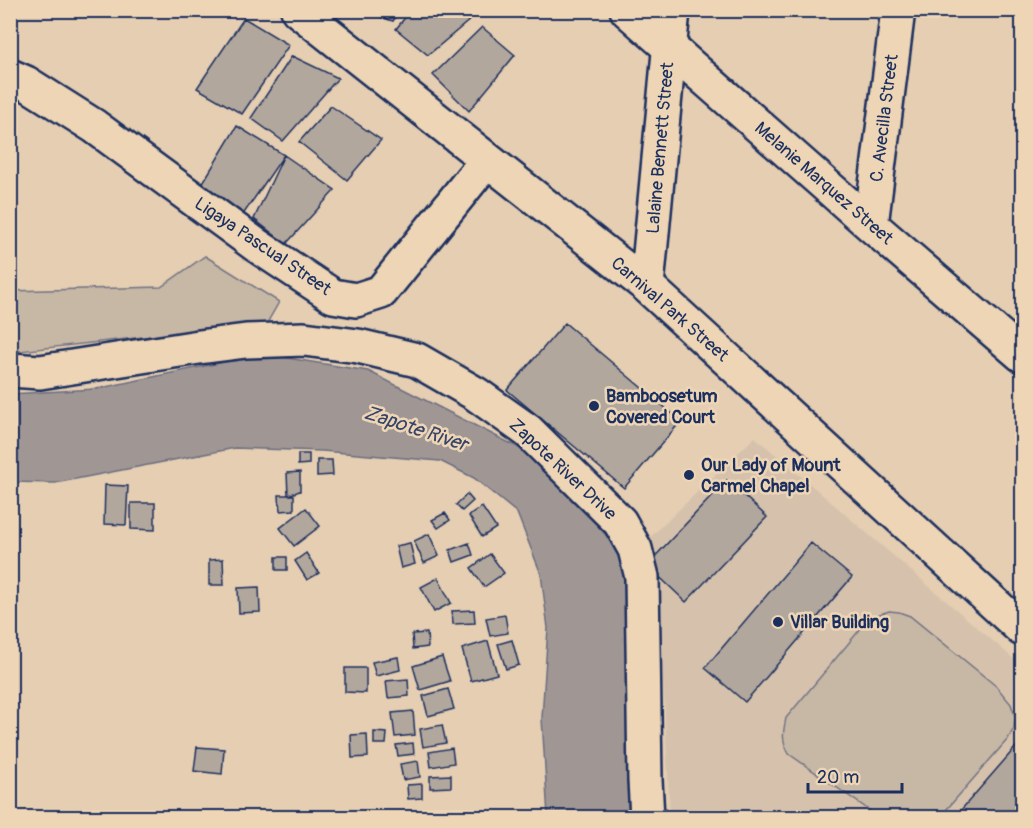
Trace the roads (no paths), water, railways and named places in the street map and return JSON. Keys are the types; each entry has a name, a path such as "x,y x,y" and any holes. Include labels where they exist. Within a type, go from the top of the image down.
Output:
{"street":[{"name":"Carnival Park Street","path":"298,10 647,285 1023,629"},
{"name":"Melanie Marquez Street","path":"627,10 1023,355"},
{"name":"Lalaine Bennett Street","path":"647,285 673,10"},
{"name":"C. Avecilla Street","path":"872,225 897,10"},
{"name":"Ligaya Pascual Street","path":"10,76 26,83 94,126 256,245 333,296 356,300 381,292 487,160"},
{"name":"Zapote River Drive","path":"10,370 40,372 246,341 304,339 358,346 417,360 476,394 528,431 620,522 635,549 642,577 647,818"}],"water":[{"name":"Zapote River","path":"262,354 368,371 537,457 634,567 630,817 548,817 542,718 548,628 541,574 517,513 474,478 440,461 322,451 235,448 55,483 11,482 10,394 96,389"}],"place":[{"name":"Bamboosetum Covered Court","path":"594,406"},
{"name":"Our Lady of Mount Carmel Chapel","path":"689,475"},
{"name":"Villar Building","path":"778,622"}]}
